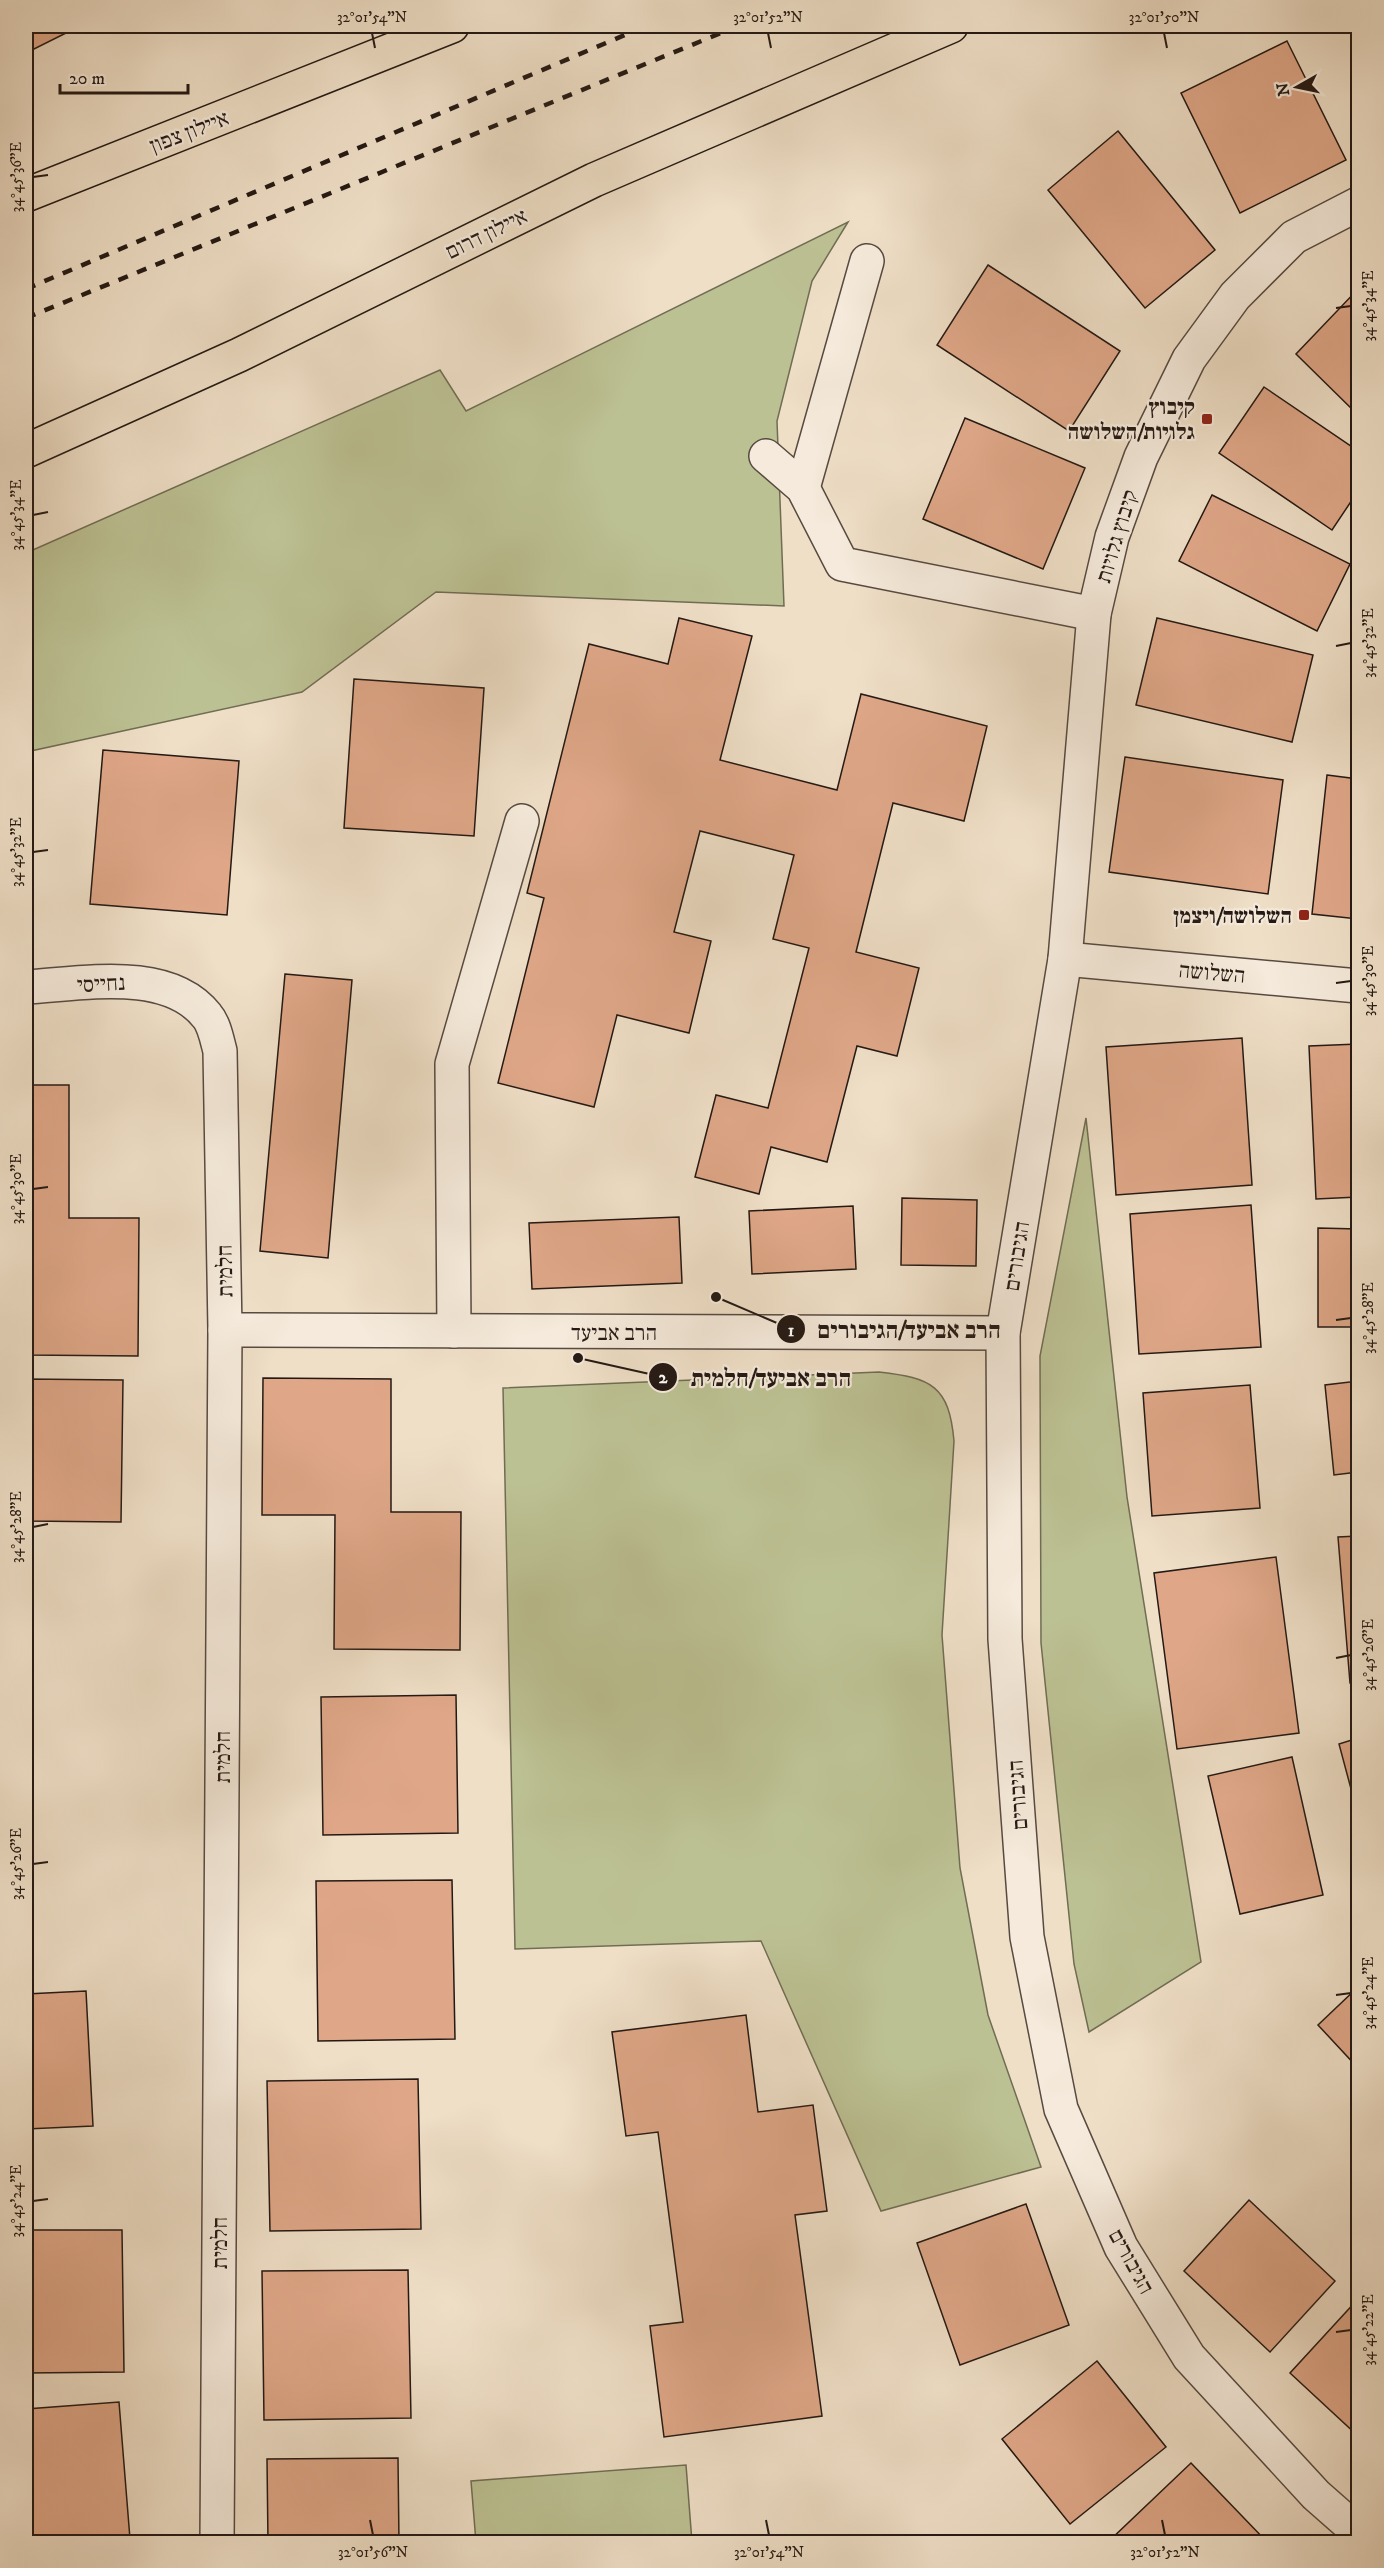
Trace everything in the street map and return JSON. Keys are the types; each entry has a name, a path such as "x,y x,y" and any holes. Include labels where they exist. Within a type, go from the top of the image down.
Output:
{"highway":[{"name":"איילון צפון","path":"26,195 452,26"},
{"name":"איילון דרום","path":"26,451 239,355 594,180 951,26"}],"street":[{"name":"קיבוץ גלויות","path":"1065,959 1094,614 1112,537 1141,457 1189,359 1235,296 1294,237 1359,204"},
{"path":"803,488 867,261"},
{"path":"766,456 803,488 842,564 1094,614"},
{"path":"454,1331 452,1064 499,908 522,821"},
{"name":"השלושה","path":"1065,959 1359,986"},
{"name":"הגיבורים","path":"1065,959 1004,1333 1005,1639 1027,1937 1061,2109 1121,2247 1189,2357 1316,2495 1359,2532"},
{"name":"נחייסי","path":"26,987 135,981 175,990"},
{"name":"חלמית","path":"175,990 208,1016 220,1051 225,1330 217,2542"},
{"name":"הרב אביעד","path":"225,1330 1004,1333"}],"green space":[{"path":"848,222 812,281 777,421 784,606 436,592 302,692 26,752 26,553 440,370 466,411"},
{"path":"1086,1118 1127,1497 1201,1962 1089,2032 1074,1964 1041,1643 1040,1356"},
{"path":"879,1372 912,1378 934,1388 948,1408 952,1422 954,1441 942,1635 960,1868 988,2015 1041,2167 881,2211 761,1941 515,1949 503,1388"},
{"path":"686,2465 692,2542 476,2542 471,2481"}],"building":[{"path":"26,26 80,26 26,53"},
{"path":"1287,41 1346,160 1240,213 1181,93"},
{"path":"1118,131 1215,250 1145,308 1048,190"},
{"path":"988,265 1120,351 1069,431 937,345"},
{"path":"1358,289 1358,415 1296,354"},
{"path":"1264,387 1358,451 1358,491 1332,530 1219,453"},
{"path":"965,418 1085,468 1043,569 923,519"},
{"path":"1212,495 1350,564 1317,631 1179,561"},
{"path":"679,618 752,636 720,760 837,790 861,694 987,726 964,821 893,803 856,952 919,968 897,1056 857,1046 827,1162 771,1147 759,1194 695,1177 716,1095 768,1108 809,948 773,939 794,855 700,831 674,932 711,941 689,1033 617,1015 594,1107 498,1083 544,898 527,893 589,644 668,664"},
{"path":"1157,618 1313,655 1292,742 1136,705"},
{"path":"354,679 484,688 474,836 344,828"},
{"path":"1358,684 1358,750 1352,749"},
{"path":"103,750 239,761 227,915 90,904"},
{"path":"1125,757 1283,780 1268,894 1109,872"},
{"path":"1327,775 1358,779 1358,919 1312,914"},
{"path":"285,974 352,980 328,1258 260,1251"},
{"path":"1242,1038 1252,1185 1116,1195 1106,1047"},
{"path":"1358,1044 1358,1197 1316,1199 1309,1046"},
{"path":"26,1085 69,1085 69,1218 139,1218 138,1356 26,1355"},
{"path":"902,1198 977,1200 976,1266 901,1265"},
{"path":"1251,1205 1261,1347 1139,1354 1130,1214"},
{"path":"853,1206 856,1269 752,1274 749,1211"},
{"path":"679,1217 682,1283 532,1289 529,1223"},
{"path":"1318,1228 1358,1229 1358,1327 1318,1327"},
{"path":"263,1378 391,1379 391,1512 461,1512 460,1650 334,1649 335,1515 262,1515"},
{"path":"26,1379 123,1380 121,1522 26,1521"},
{"path":"1358,1381 1358,1472 1334,1475 1325,1385"},
{"path":"1250,1385 1260,1508 1152,1516 1143,1393"},
{"path":"1358,1536 1358,1682 1350,1683 1338,1537"},
{"path":"1276,1557 1299,1733 1177,1749 1154,1573"},
{"path":"456,1695 458,1833 323,1835 321,1697"},
{"path":"1358,1738 1358,1815 1339,1744"},
{"path":"1292,1757 1323,1895 1240,1914 1208,1776"},
{"path":"452,1880 455,2039 318,2041 316,1881"},
{"path":"1358,1987 1358,2068 1318,2025"},
{"path":"86,1991 93,2126 26,2129 26,1994"},
{"path":"746,2015 758,2112 813,2105 827,2211 795,2215 822,2416 664,2437 650,2326 683,2322 658,2132 626,2136 612,2032"},
{"path":"418,2079 421,2229 270,2231 267,2081"},
{"path":"1249,2200 1335,2281 1270,2352 1184,2271"},
{"path":"1026,2204 1069,2325 960,2365 917,2243"},
{"path":"26,2230 122,2230 124,2372 26,2373"},
{"path":"408,2270 411,2418 264,2420 262,2271"},
{"path":"1358,2299 1358,2436 1290,2373"},
{"path":"1097,2361 1166,2447 1070,2524 1002,2439"},
{"path":"119,2402 130,2539 26,2542 26,2409"},
{"path":"398,2458 399,2542 268,2542 267,2459"},
{"path":"1191,2463 1267,2542 1108,2542"}],"railway":[{"path":"26,289 646,26"},
{"path":"26,318 738,26"}],"place":[{"name":"קיבוץ גלויות/השלושה","path":"1207,419"},
{"name":"השלושה/ויצמן","path":"1304,915"},
{"name":"הרב אביעד/הגיבורים","path":"716,1297"},
{"name":"הרב אביעד/חלמית","path":"578,1358"}]}
